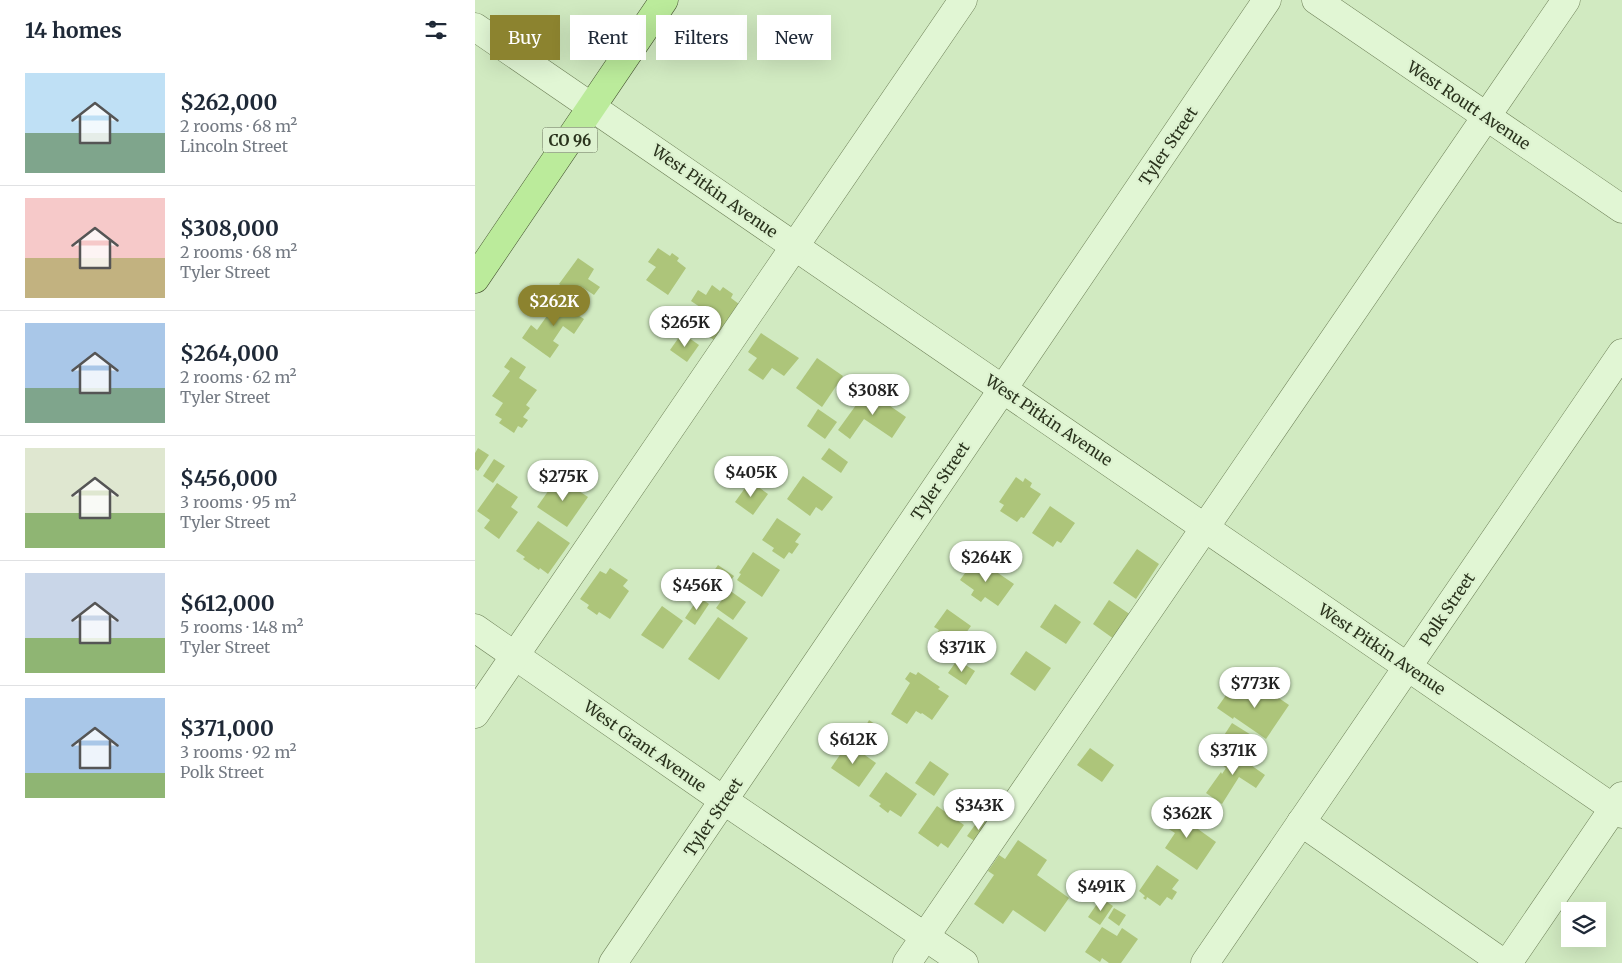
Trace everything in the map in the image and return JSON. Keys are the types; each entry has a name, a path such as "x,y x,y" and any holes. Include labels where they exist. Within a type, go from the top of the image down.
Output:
{"main road":[{"name":"CO 96","path":"475,279 665,0"}],"street":[{"path":"475,714 963,0"},
{"name":"Tyler Street","path":"613,963 1267,0"},
{"name":"West Routt Avenue","path":"1316,0 1622,209"},
{"path":"907,963 1567,0"},
{"name":"West Pitkin Avenue","path":"475,27 1407,667 1619,806"},
{"name":"Polk Street","path":"1205,963 1622,353"},
{"name":"West Grant Avenue","path":"475,628 723,800 964,963"},
{"path":"1508,963 1619,806"},
{"path":"1301,822 1503,963"}],"building":[{"path":"658,248 670,256 672,253 679,258 677,261 686,268 668,295 646,280 656,267 648,262"},
{"path":"578,258 594,269 588,279 600,287 594,295 582,287 576,296 559,284"},
{"path":"712,285 720,291 723,287 733,294 731,298 739,304 714,340 698,329 709,313 691,301 698,290 706,295"},
{"path":"561,296 576,307 573,312 584,319 574,334 563,326 553,341 559,345 550,358 522,338 531,325 537,330"},
{"path":"682,333 699,345 687,362 670,350"},
{"path":"761,333 799,358 784,376 772,368 763,380 748,370 757,358 748,352"},
{"path":"511,357 526,367 519,378 537,390 526,405 530,408 523,417 528,420 522,428 518,426 514,433 499,423 502,419 495,415 503,403 492,396 510,371 504,367"},
{"path":"817,358 843,376 822,407 796,388"},
{"path":"867,390 906,417 892,438 864,419 850,439 838,430"},
{"path":"818,409 837,422 825,439 807,426"},
{"path":"478,448 489,455 478,471 475,469 475,453"},
{"path":"829,448 848,462 841,473 821,459"},
{"path":"494,459 505,466 493,483 483,476"},
{"path":"803,476 833,497 822,511 816,507 810,516 787,499"},
{"path":"558,477 588,497 567,527 537,507"},
{"path":"1016,477 1023,482 1025,478 1032,483 1030,487 1041,494 1024,518 1021,517 1017,522 1000,511 1004,505 999,502"},
{"path":"750,481 768,494 753,515 735,502"},
{"path":"497,483 518,497 511,507 518,512 499,539 484,528 490,520 477,511"},
{"path":"1050,506 1075,523 1061,543 1057,541 1053,547 1032,533"},
{"path":"777,518 801,534 795,542 799,544 792,554 789,552 784,559 772,551 774,548 762,540"},
{"path":"538,521 570,543 548,574 523,559 525,557 516,551"},
{"path":"1137,549 1159,564 1136,599 1113,583"},
{"path":"753,552 780,570 762,597 737,580 741,574 739,573"},
{"path":"976,558 1014,584 998,606 985,597 981,602 971,595 974,590 960,580"},
{"path":"718,565 734,576 727,586 711,575"},
{"path":"610,568 628,580 623,586 629,591 610,619 599,612 597,615 587,608 589,605 580,599 600,571 606,574"},
{"path":"729,590 746,602 733,620 716,608"},
{"path":"699,597 709,604 695,625 685,618"},
{"path":"1109,600 1131,615 1114,639 1093,624"},
{"path":"1055,604 1081,622 1066,644 1040,627"},
{"path":"662,606 683,621 663,649 641,635"},
{"path":"947,609 971,626 950,655 931,642 939,630 934,627"},
{"path":"718,617 748,638 719,680 688,659"},
{"path":"1026,651 1051,668 1035,691 1010,674"},
{"path":"955,663 962,667 964,664 975,671 966,685 948,673"},
{"path":"910,672 916,675 918,672 940,687 938,689 949,696 932,720 916,711 907,724 891,714 910,683 905,679"},
{"path":"1254,681 1289,705 1266,739 1217,708 1231,688 1243,696"},
{"path":"869,720 885,731 875,750 859,739"},
{"path":"1232,723 1264,743 1253,761 1221,740"},
{"path":"848,743 876,763 859,787 831,768"},
{"path":"1090,748 1114,765 1102,782 1077,765"},
{"path":"1228,749 1265,775 1256,788 1239,777 1222,804 1206,793 1226,768 1219,763"},
{"path":"930,761 949,774 934,796 915,783"},
{"path":"886,772 917,794 901,817 890,810 888,813 879,806 881,804 869,796"},
{"path":"1174,805 1187,814 1184,819 1216,842 1197,870 1165,848 1175,833 1161,824"},
{"path":"937,806 964,825 948,848 941,843 938,847 918,833"},
{"path":"980,818 992,826 979,844 967,836"},
{"path":"1018,840 1047,860 1037,875 1069,898 1045,932 1013,910 1003,924 974,904 994,875 988,871 999,855 1005,859"},
{"path":"1157,865 1179,880 1172,889 1177,892 1172,900 1167,897 1160,906 1147,897 1146,900 1143,898 1145,896 1139,891"},
{"path":"1101,898 1113,906 1100,925 1088,917"},
{"path":"1114,908 1126,915 1119,926 1108,918"},
{"path":"1102,927 1117,936 1122,928 1138,939 1121,963 1109,963 1102,958 1100,962 1085,952"}]}
